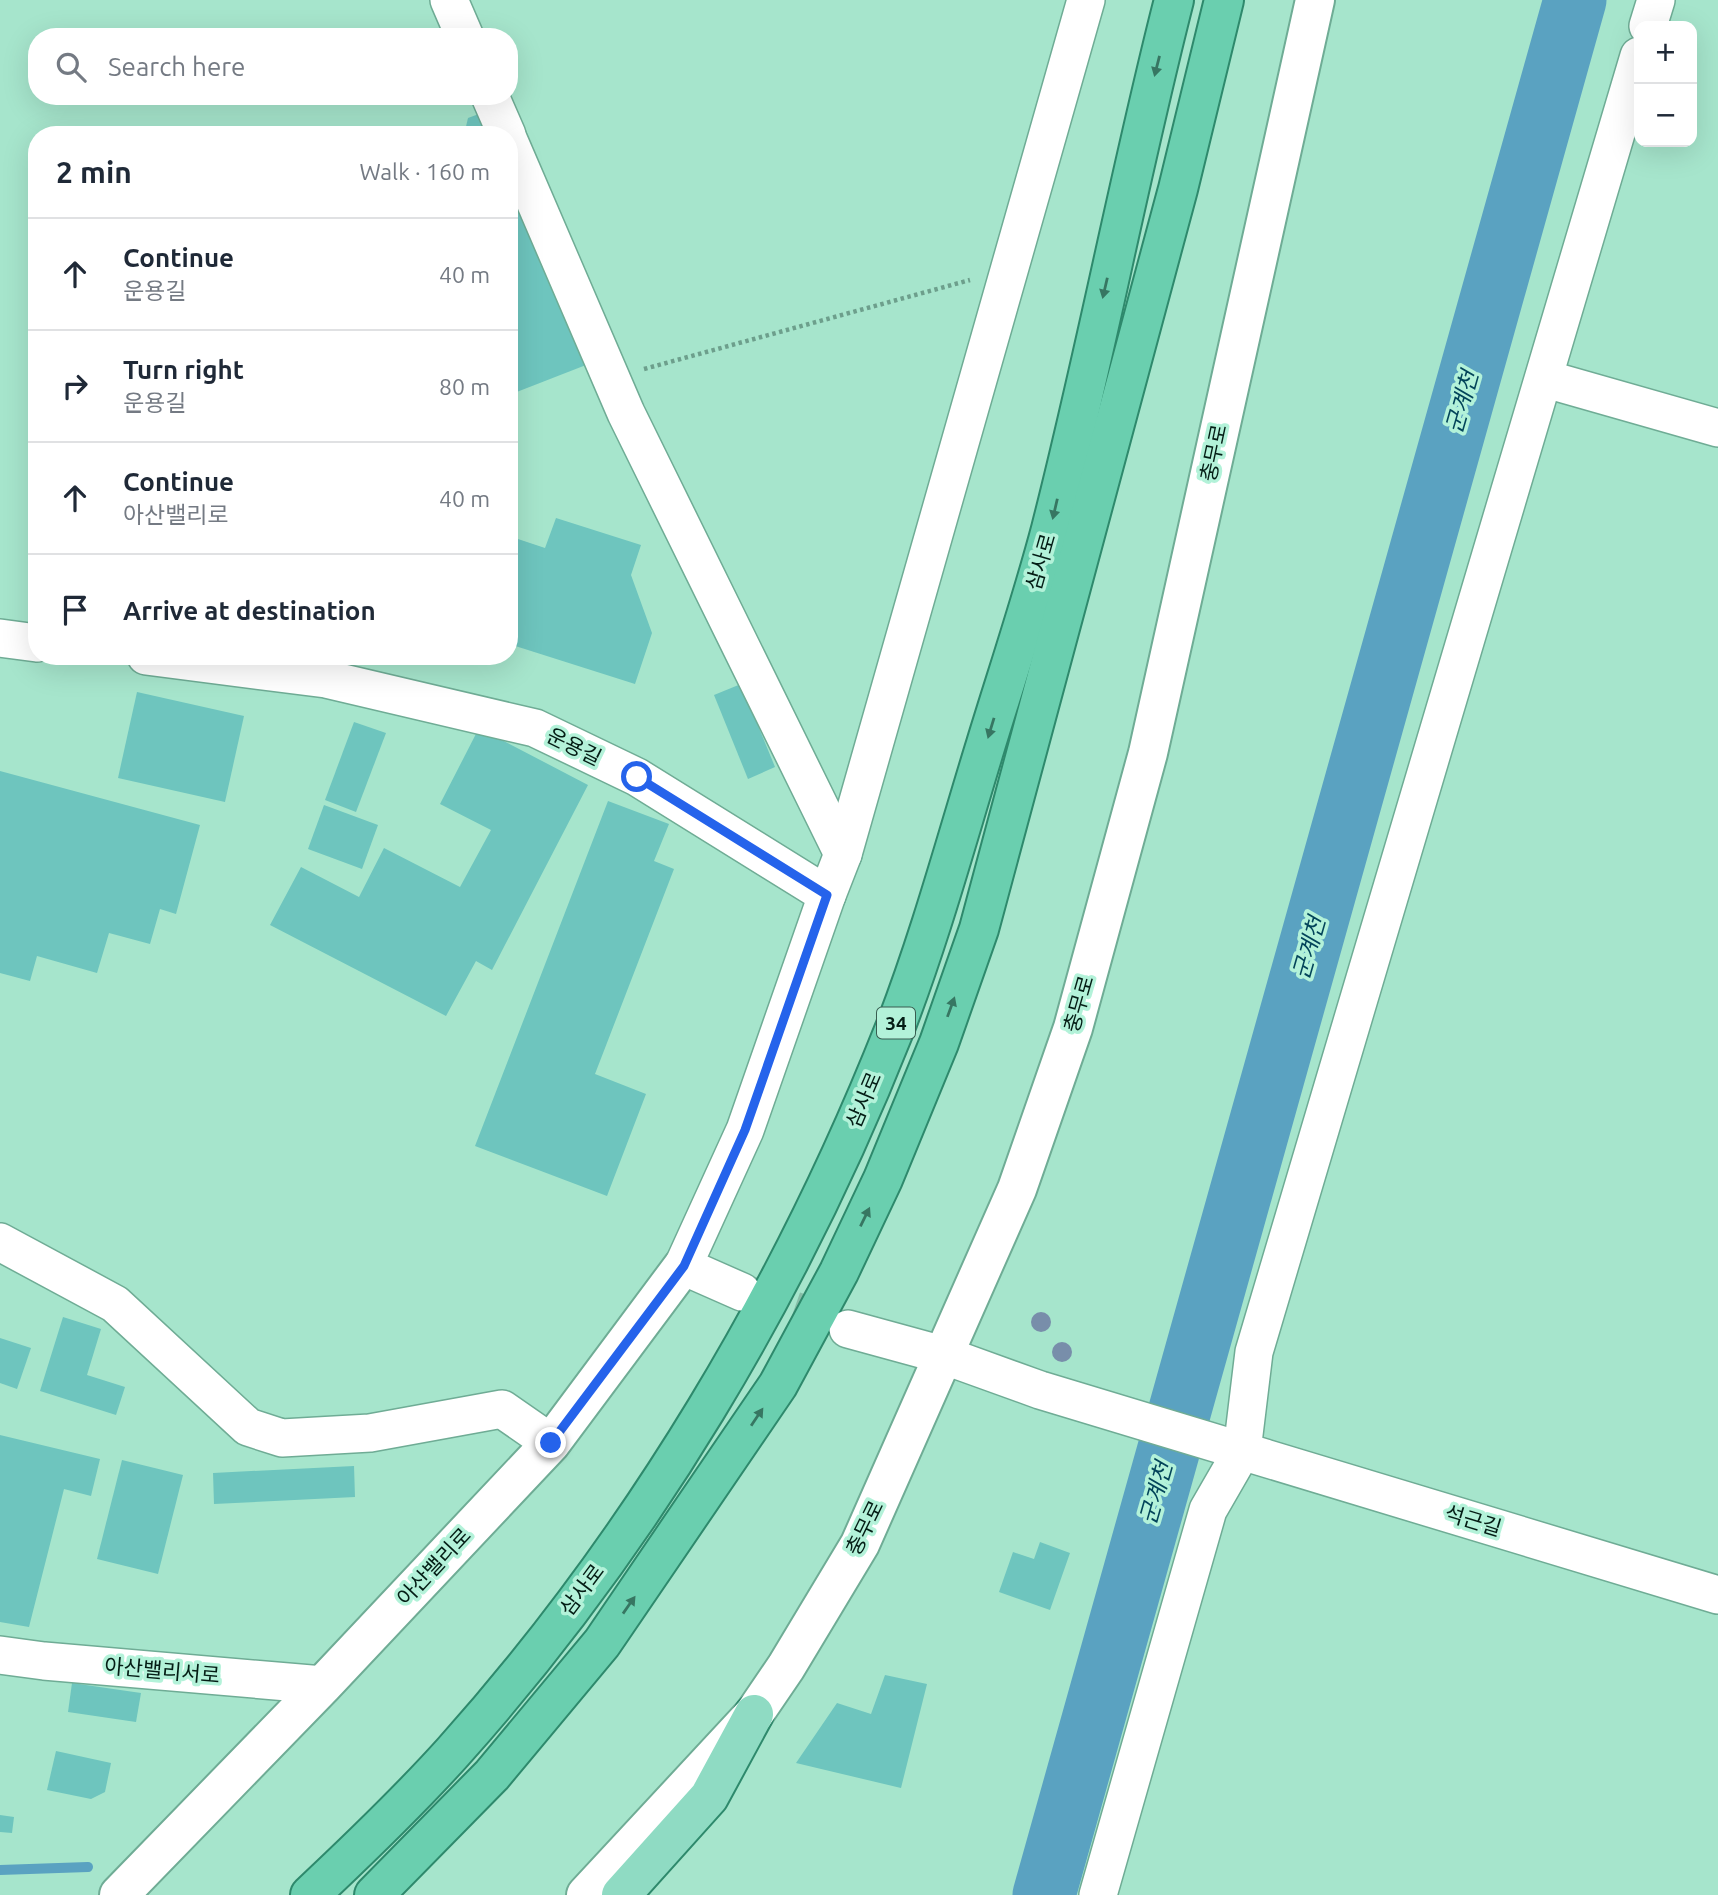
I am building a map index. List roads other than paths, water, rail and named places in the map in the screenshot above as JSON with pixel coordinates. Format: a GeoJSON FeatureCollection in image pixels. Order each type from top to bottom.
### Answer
{"type":"FeatureCollection","features":[{"type":"Feature","properties":{"kind":"highway","name":"삼사로"},"geometry":{"type":"LineString","coordinates":[[310,1895],[453,1751],[543,1642],[655,1492],[778,1282],[835,1169],[895,1026],[930,926],[1050,532],[1174,0]]}},
{"type":"Feature","properties":{"kind":"highway","name":"삼사로"},"geometry":{"type":"LineString","coordinates":[[374,1895],[492,1775],[602,1643],[778,1385],[839,1272],[883,1179],[939,1043],[979,929],[1174,202],[1224,0]]}},
{"type":"Feature","properties":{"kind":"highway"},"geometry":{"type":"LineString","coordinates":[[405,1895],[602,1643]]}},
{"type":"Feature","properties":{"kind":"main road"},"geometry":{"type":"LineString","coordinates":[[621,1895],[709,1797],[754,1714]]}},
{"type":"Feature","properties":{"kind":"street"},"geometry":{"type":"LineString","coordinates":[[449,0],[460,28]]}},
{"type":"Feature","properties":{"kind":"street"},"geometry":{"type":"LineString","coordinates":[[742,1292],[684,1266],[745,1130],[843,854],[1086,0]]}},
{"type":"Feature","properties":{"kind":"street","name":"충무로"},"geometry":{"type":"LineString","coordinates":[[586,1895],[754,1714],[860,1544],[1017,1189],[1073,1028],[1148,753],[1315,0]]}},
{"type":"Feature","properties":{"kind":"street"},"geometry":{"type":"LineString","coordinates":[[1650,21],[1656,0]]}},
{"type":"Feature","properties":{"kind":"street"},"geometry":{"type":"LineString","coordinates":[[1097,1895],[1208,1510],[1236,1449],[1254,1352],[1546,379],[1634,73]]}},
{"type":"Feature","properties":{"kind":"street"},"geometry":{"type":"LineString","coordinates":[[494,105],[503,126]]}},
{"type":"Feature","properties":{"kind":"street"},"geometry":{"type":"LineString","coordinates":[[518,162],[611,378],[843,854]]}},
{"type":"Feature","properties":{"kind":"street"},"geometry":{"type":"LineString","coordinates":[[1546,379],[1718,428]]}},
{"type":"Feature","properties":{"kind":"street"},"geometry":{"type":"LineString","coordinates":[[0,638],[28,642]]}},
{"type":"Feature","properties":{"kind":"street","name":"운용길"},"geometry":{"type":"LineString","coordinates":[[216,665],[326,679],[535,728],[637,777],[827,895]]}},
{"type":"Feature","properties":{"kind":"street"},"geometry":{"type":"LineString","coordinates":[[0,1242],[115,1304],[248,1427],[282,1438],[370,1433],[502,1409],[551,1443]]}},
{"type":"Feature","properties":{"kind":"street","name":"아산밸리로"},"geometry":{"type":"LineString","coordinates":[[119,1895],[323,1685],[551,1443],[684,1266]]}},
{"type":"Feature","properties":{"kind":"street"},"geometry":{"type":"LineString","coordinates":[[848,1329],[943,1355]]}},
{"type":"Feature","properties":{"kind":"street","name":"석근길"},"geometry":{"type":"LineString","coordinates":[[943,1355],[1040,1390],[1718,1595]]}},
{"type":"Feature","properties":{"kind":"street","name":"아산밸리서로"},"geometry":{"type":"LineString","coordinates":[[0,1655],[323,1685]]}},
{"type":"Feature","properties":{"kind":"street"},"geometry":{"type":"LineString","coordinates":[[103,1895],[148,1866]]}},
{"type":"Feature","properties":{"kind":"waterway","name":"군계천"},"geometry":{"type":"LineString","coordinates":[[1044,1895],[1575,0]]}},
{"type":"Feature","properties":{"kind":"waterway"},"geometry":{"type":"LineString","coordinates":[[0,1870],[88,1867]]}},
{"type":"Feature","properties":{"kind":"tunnel"},"geometry":{"type":"LineString","coordinates":[[742,1292],[843,1327]]}}]}
